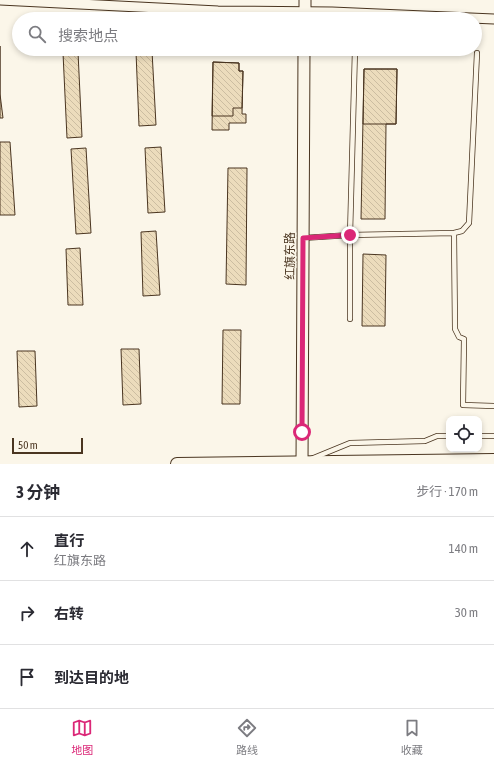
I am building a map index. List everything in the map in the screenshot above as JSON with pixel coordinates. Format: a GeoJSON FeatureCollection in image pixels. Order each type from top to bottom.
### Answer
{"type":"FeatureCollection","features":[{"type":"Feature","properties":{"kind":"main road"},"geometry":{"type":"LineString","coordinates":[[177,464],[494,460]]}},
{"type":"Feature","properties":{"kind":"street"},"geometry":{"type":"LineString","coordinates":[[0,0],[235,12]]}},
{"type":"Feature","properties":{"kind":"street"},"geometry":{"type":"LineString","coordinates":[[304,0],[305,12]]}},
{"type":"Feature","properties":{"kind":"street"},"geometry":{"type":"LineString","coordinates":[[482,19],[494,19]]}},
{"type":"Feature","properties":{"kind":"street","name":"红旗东路"},"geometry":{"type":"LineString","coordinates":[[302,463],[304,56]]}},
{"type":"Feature","properties":{"kind":"lane"},"geometry":{"type":"LineString","coordinates":[[350,319],[350,235],[355,56]]}},
{"type":"Feature","properties":{"kind":"lane"},"geometry":{"type":"LineString","coordinates":[[303,238],[350,235],[454,233],[462,231],[469,223],[477,56]]}},
{"type":"Feature","properties":{"kind":"lane"},"geometry":{"type":"LineString","coordinates":[[454,233],[455,328],[459,337],[464,339],[463,405],[494,406]]}},
{"type":"Feature","properties":{"kind":"lane"},"geometry":{"type":"LineString","coordinates":[[302,463],[350,443],[425,441],[437,436],[446,436]]}},
{"type":"Feature","properties":{"kind":"lane"},"geometry":{"type":"LineString","coordinates":[[482,436],[494,436]]}},
{"type":"Feature","properties":{"kind":"building"},"geometry":{"type":"Polygon","coordinates":[[[63,56],[78,56],[82,137],[67,138],[63,56]]]}},
{"type":"Feature","properties":{"kind":"building"},"geometry":{"type":"Polygon","coordinates":[[[136,56],[152,56],[156,125],[139,126],[136,56]]]}},
{"type":"Feature","properties":{"kind":"building"},"geometry":{"type":"Polygon","coordinates":[[[213,62],[239,63],[239,71],[243,71],[242,108],[233,108],[233,116],[212,116],[213,62]]]}},
{"type":"Feature","properties":{"kind":"building"},"geometry":{"type":"Polygon","coordinates":[[[213,62],[239,63],[239,71],[243,71],[242,114],[246,114],[246,123],[229,123],[229,130],[212,130],[213,62]]]}},
{"type":"Feature","properties":{"kind":"building"},"geometry":{"type":"Polygon","coordinates":[[[364,69],[397,69],[396,124],[386,124],[385,219],[361,219],[364,69]]]}},
{"type":"Feature","properties":{"kind":"building"},"geometry":{"type":"Polygon","coordinates":[[[364,69],[397,69],[396,124],[363,124],[364,69]]]}},
{"type":"Feature","properties":{"kind":"building"},"geometry":{"type":"Polygon","coordinates":[[[0,94],[3,118],[0,118],[0,94]]]}},
{"type":"Feature","properties":{"kind":"building"},"geometry":{"type":"Polygon","coordinates":[[[0,142],[10,142],[15,215],[0,215],[0,142]]]}},
{"type":"Feature","properties":{"kind":"building"},"geometry":{"type":"Polygon","coordinates":[[[161,147],[165,212],[148,213],[145,148],[161,147]]]}},
{"type":"Feature","properties":{"kind":"building"},"geometry":{"type":"Polygon","coordinates":[[[86,148],[91,233],[76,234],[71,149],[86,148]]]}},
{"type":"Feature","properties":{"kind":"building"},"geometry":{"type":"Polygon","coordinates":[[[228,168],[247,168],[246,285],[226,284],[228,168]]]}},
{"type":"Feature","properties":{"kind":"building"},"geometry":{"type":"Polygon","coordinates":[[[156,231],[160,295],[143,296],[141,232],[156,231]]]}},
{"type":"Feature","properties":{"kind":"building"},"geometry":{"type":"Polygon","coordinates":[[[80,248],[83,305],[68,305],[66,249],[80,248]]]}},
{"type":"Feature","properties":{"kind":"building"},"geometry":{"type":"Polygon","coordinates":[[[363,254],[386,255],[385,326],[362,326],[363,254]]]}},
{"type":"Feature","properties":{"kind":"building"},"geometry":{"type":"Polygon","coordinates":[[[223,330],[241,330],[240,404],[222,404],[223,330]]]}},
{"type":"Feature","properties":{"kind":"building"},"geometry":{"type":"Polygon","coordinates":[[[121,349],[139,349],[141,404],[123,405],[121,349]]]}},
{"type":"Feature","properties":{"kind":"building"},"geometry":{"type":"Polygon","coordinates":[[[17,351],[35,351],[37,406],[19,407],[17,351]]]}},
{"type":"Feature","properties":{"kind":"route"},"geometry":{"type":"LineString","coordinates":[[302,432],[303,238],[350,235]]}}]}
